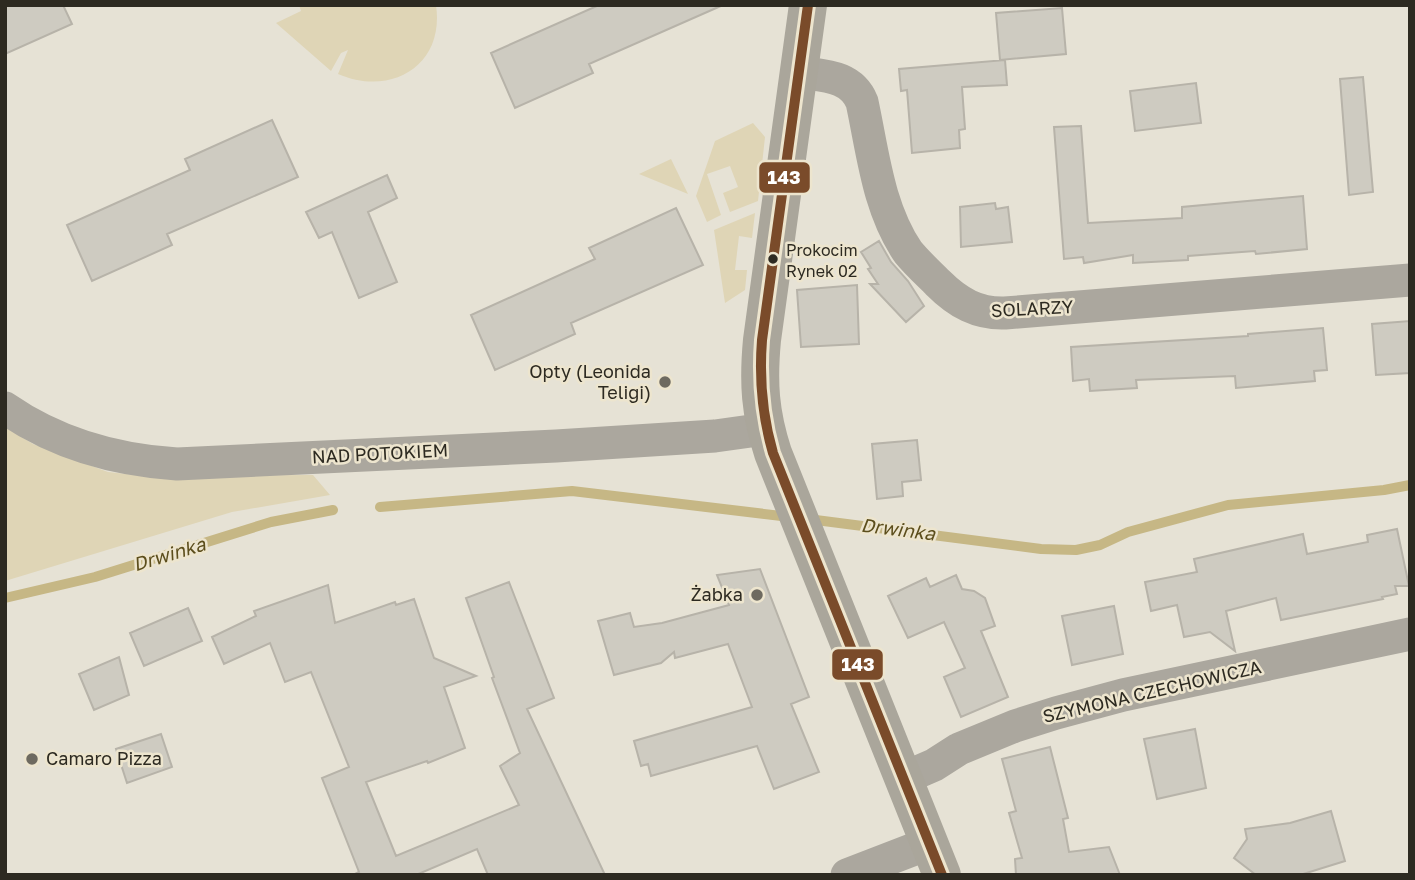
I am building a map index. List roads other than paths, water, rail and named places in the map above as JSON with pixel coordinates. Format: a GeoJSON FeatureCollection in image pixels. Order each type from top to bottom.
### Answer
{"type":"FeatureCollection","features":[{"type":"Feature","properties":{"kind":"street"},"geometry":{"type":"LineString","coordinates":[[808,5],[760,367],[760,400],[765,429],[936,859],[847,875]]}},
{"type":"Feature","properties":{"kind":"street","name":"SOLARZY"},"geometry":{"type":"LineString","coordinates":[[799,72],[839,79],[857,91],[862,102],[882,195],[895,229],[907,250],[926,271],[952,296],[975,310],[1005,313],[1410,281]]}},
{"type":"Feature","properties":{"kind":"street","name":"NAD POTOKIEM"},"geometry":{"type":"LineString","coordinates":[[5,408],[30,425],[69,443],[108,455],[145,462],[177,464],[556,446],[715,436],[765,429]]}},
{"type":"Feature","properties":{"kind":"street","name":"SZYMONA CZECHOWICZA"},"geometry":{"type":"LineString","coordinates":[[904,778],[934,765],[959,749],[1056,713],[1123,695],[1410,634]]}},
{"type":"Feature","properties":{"kind":"waterway","name":"Drwinka"},"geometry":{"type":"LineString","coordinates":[[808,519],[1041,549],[1076,550],[1100,545],[1128,532],[1228,505],[1384,490],[1410,485]]}},
{"type":"Feature","properties":{"kind":"waterway","name":"Drwinka"},"geometry":{"type":"LineString","coordinates":[[380,507],[572,491],[790,517]]}},
{"type":"Feature","properties":{"kind":"waterway","name":"Drwinka"},"geometry":{"type":"LineString","coordinates":[[5,598],[95,577],[271,522],[333,510]]}},
{"type":"Feature","properties":{"kind":"place","name":"Prokocim Rynek 02"},"geometry":{"type":"Point","coordinates":[773,259]}},
{"type":"Feature","properties":{"kind":"place","name":"Opty (Leonida Teligi)"},"geometry":{"type":"Point","coordinates":[665,382]}},
{"type":"Feature","properties":{"kind":"place","name":"Żabka"},"geometry":{"type":"Point","coordinates":[757,595]}},
{"type":"Feature","properties":{"kind":"place","name":"Camaro Pizza"},"geometry":{"type":"Point","coordinates":[32,759]}}]}
